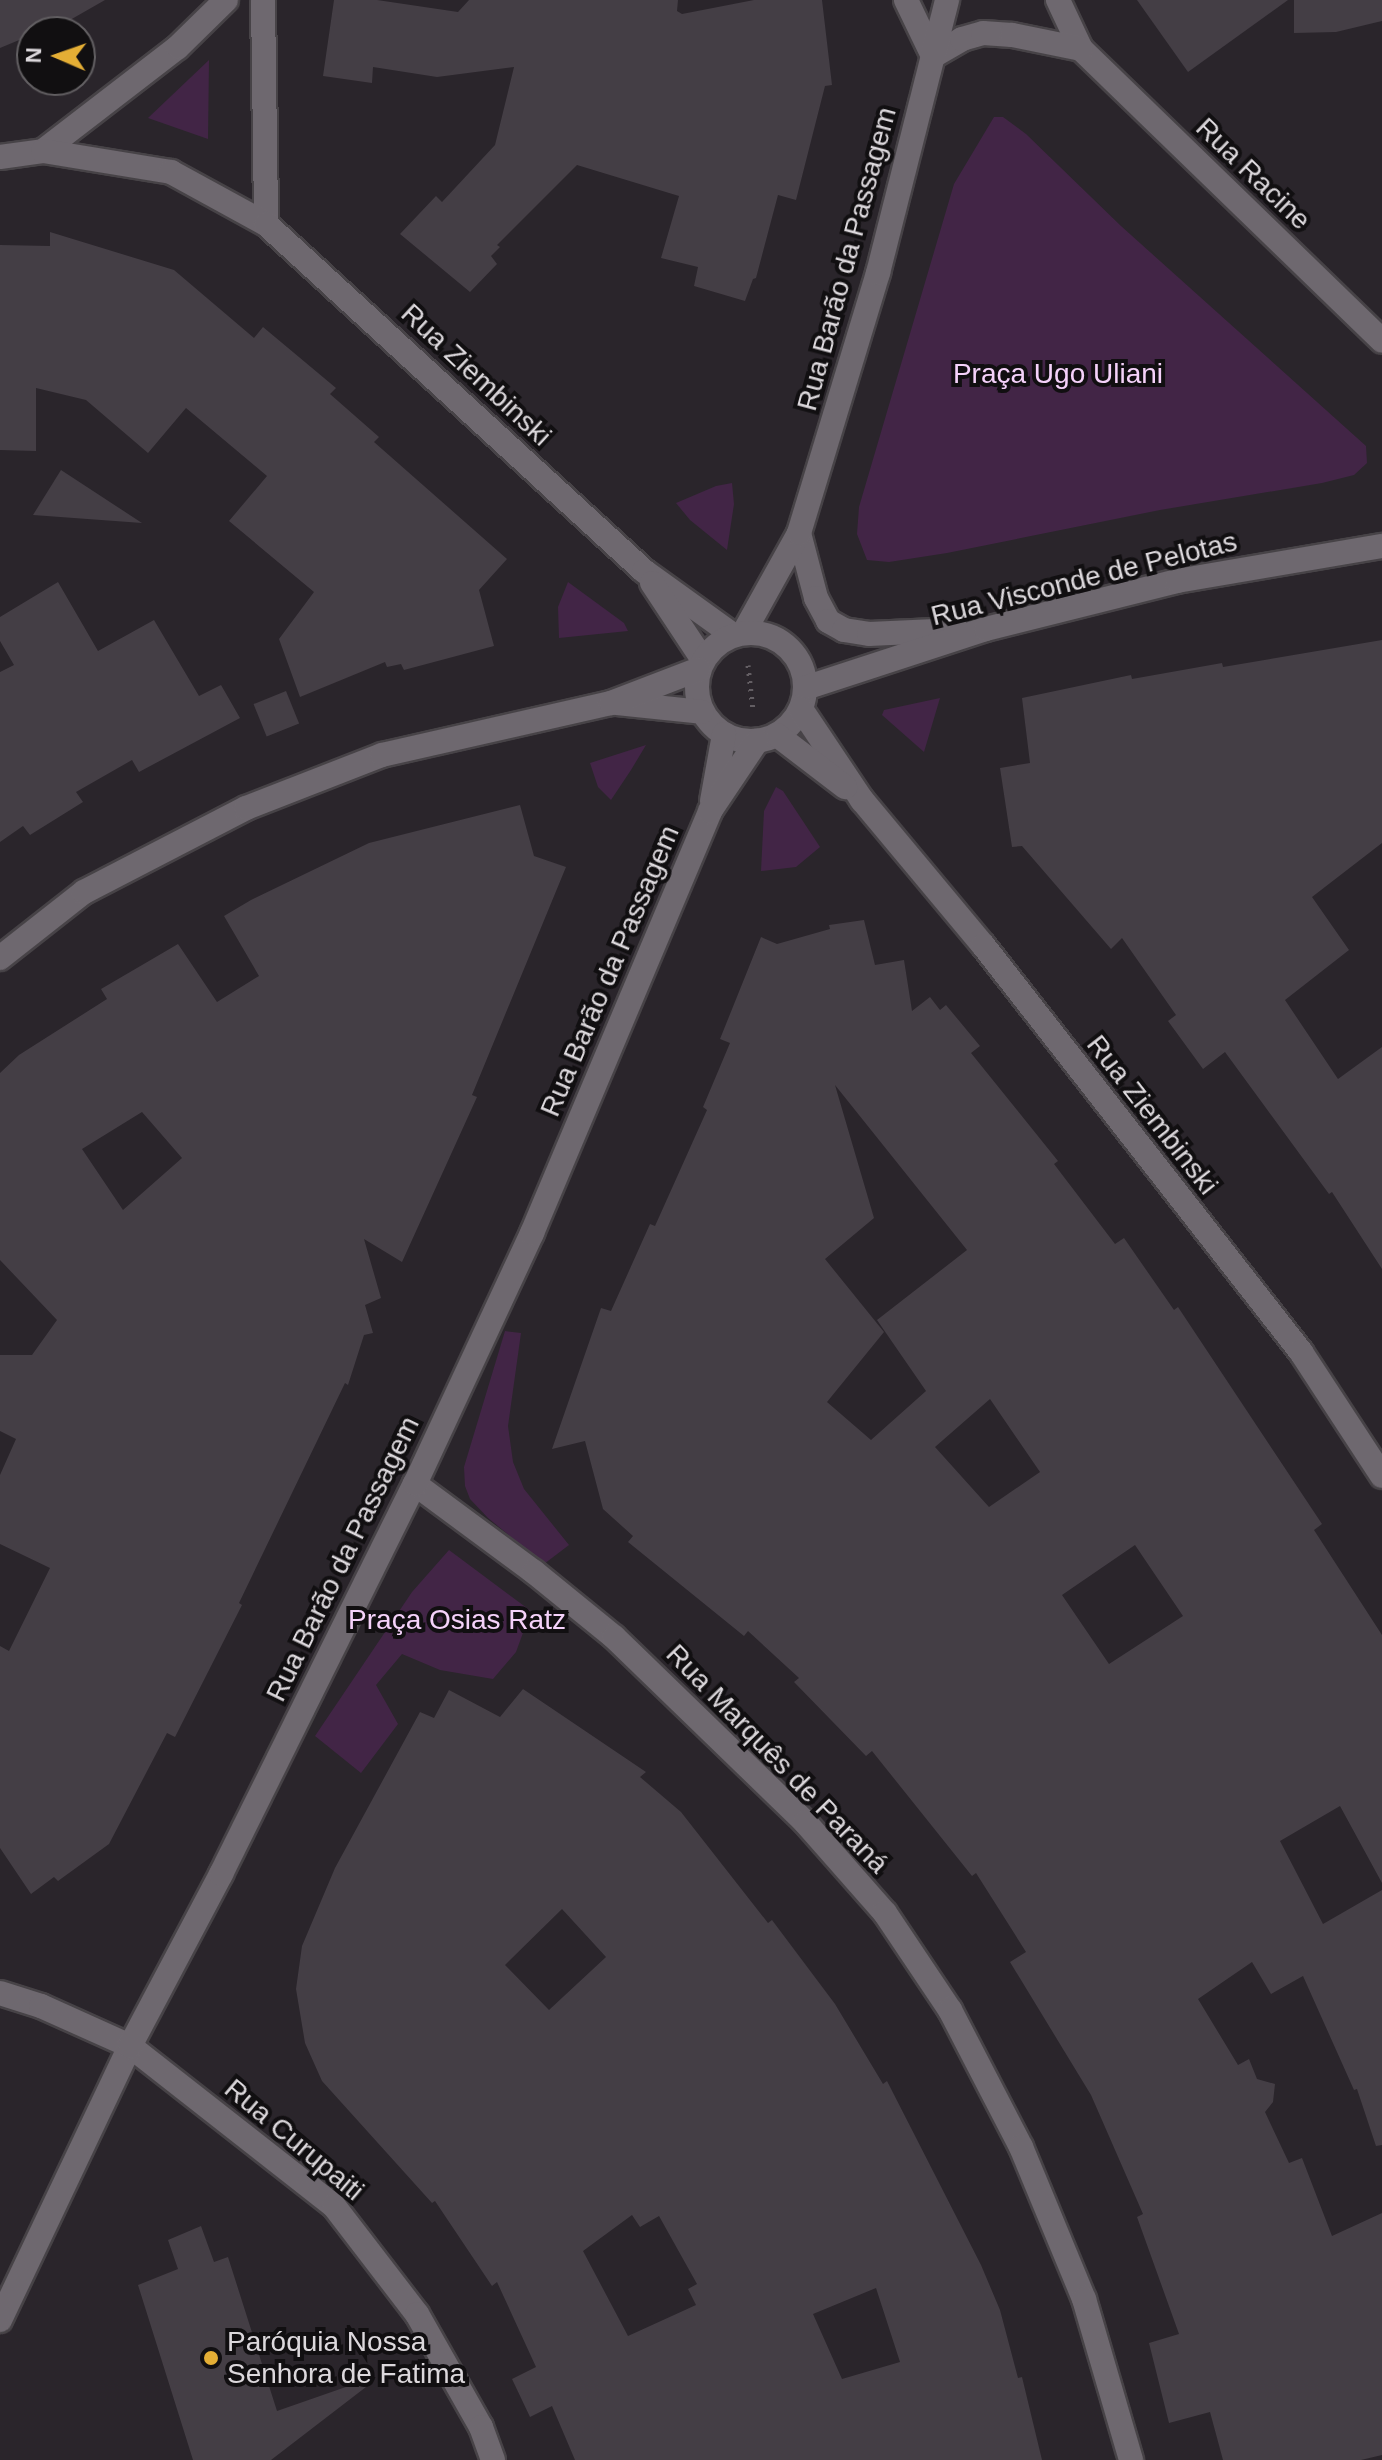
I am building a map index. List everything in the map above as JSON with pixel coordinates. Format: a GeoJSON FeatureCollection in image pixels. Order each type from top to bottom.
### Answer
{"type":"FeatureCollection","features":[{"type":"Feature","properties":{"kind":"street"},"geometry":{"type":"LineString","coordinates":[[0,157],[43,151],[178,47],[226,0]]}},
{"type":"Feature","properties":{"kind":"street"},"geometry":{"type":"LineString","coordinates":[[263,0],[266,224]]}},
{"type":"Feature","properties":{"kind":"street"},"geometry":{"type":"LineString","coordinates":[[906,0],[933,56],[962,39],[983,33],[1012,35],[1081,49]]}},
{"type":"Feature","properties":{"kind":"street","name":"Rua Barão da Passagem"},"geometry":{"type":"LineString","coordinates":[[738,633],[799,533],[878,273],[947,0]]}},
{"type":"Feature","properties":{"kind":"street","name":"Rua Racine"},"geometry":{"type":"LineString","coordinates":[[1058,0],[1081,49],[1382,341]]}},
{"type":"Feature","properties":{"kind":"street","name":"Rua Ziembinski"},"geometry":{"type":"LineString","coordinates":[[43,151],[171,172],[266,224],[644,571],[738,633],[762,633],[778,640],[794,653],[803,669],[803,698],[862,800],[983,945],[1301,1352],[1382,1476]]}},
{"type":"Feature","properties":{"kind":"street"},"geometry":{"type":"LineString","coordinates":[[799,533],[816,598],[828,621],[844,630],[869,634],[986,629]]}},
{"type":"Feature","properties":{"kind":"street","name":"Rua Visconde de Pelotas"},"geometry":{"type":"LineString","coordinates":[[803,698],[986,629],[1177,581],[1382,546]]}},
{"type":"Feature","properties":{"kind":"street","name":"Rua Ziembinski"},"geometry":{"type":"LineString","coordinates":[[644,571],[701,664]]}},
{"type":"Feature","properties":{"kind":"street"},"geometry":{"type":"LineString","coordinates":[[738,633],[716,644],[701,664],[696,691],[702,712],[724,734],[733,739],[767,738]]}},
{"type":"Feature","properties":{"kind":"street"},"geometry":{"type":"LineString","coordinates":[[0,958],[84,892],[246,808],[382,755],[611,703],[701,664]]}},
{"type":"Feature","properties":{"kind":"street","name":"Rua Barão da Passagem"},"geometry":{"type":"LineString","coordinates":[[710,811],[803,698]]}},
{"type":"Feature","properties":{"kind":"street"},"geometry":{"type":"LineString","coordinates":[[611,703],[702,712]]}},
{"type":"Feature","properties":{"kind":"street","name":"Rua Barão da Passagem"},"geometry":{"type":"LineString","coordinates":[[0,2320],[130,2046],[221,1874],[415,1484],[532,1233],[710,811],[724,734]]}},
{"type":"Feature","properties":{"kind":"street","name":"Rua Ziembinski"},"geometry":{"type":"LineString","coordinates":[[767,738],[862,800]]}},
{"type":"Feature","properties":{"kind":"street","name":"Rua Marquês de Paraná"},"geometry":{"type":"LineString","coordinates":[[415,1484],[534,1572],[614,1637],[805,1822],[885,1913],[950,2010],[1021,2147],[1084,2299],[1131,2460]]}},
{"type":"Feature","properties":{"kind":"street","name":"Rua Curupaiti"},"geometry":{"type":"LineString","coordinates":[[0,1993],[41,2006],[130,2046],[334,2206],[417,2314],[481,2427],[493,2460]]}},
{"type":"Feature","properties":{"kind":"path"},"geometry":{"type":"LineString","coordinates":[[738,633],[767,738]]}},
{"type":"Feature","properties":{"kind":"green space"},"geometry":{"type":"Polygon","coordinates":[[[209,60],[208,139],[148,118],[209,60]]]}},
{"type":"Feature","properties":{"kind":"green space","name":"Praça Ugo Uliani"},"geometry":{"type":"Polygon","coordinates":[[[994,117],[1003,117],[1026,134],[1121,226],[1366,446],[1367,463],[1354,475],[1322,483],[1160,510],[947,553],[889,562],[867,560],[857,534],[859,507],[954,184],[994,117]]]}},
{"type":"Feature","properties":{"kind":"green space"},"geometry":{"type":"Polygon","coordinates":[[[732,483],[734,504],[727,550],[690,520],[676,503],[716,486],[732,483]]]}},
{"type":"Feature","properties":{"kind":"green space"},"geometry":{"type":"Polygon","coordinates":[[[568,582],[624,623],[628,631],[559,638],[558,607],[568,582]]]}},
{"type":"Feature","properties":{"kind":"green space"},"geometry":{"type":"Polygon","coordinates":[[[940,698],[924,752],[882,715],[884,710],[940,698]]]}},
{"type":"Feature","properties":{"kind":"green space"},"geometry":{"type":"Polygon","coordinates":[[[646,745],[611,800],[598,787],[590,763],[646,745]]]}},
{"type":"Feature","properties":{"kind":"green space"},"geometry":{"type":"Polygon","coordinates":[[[776,787],[783,791],[820,847],[796,867],[761,871],[764,811],[776,787]]]}},
{"type":"Feature","properties":{"kind":"green space"},"geometry":{"type":"Polygon","coordinates":[[[505,1331],[521,1333],[508,1426],[513,1462],[524,1489],[569,1545],[544,1564],[488,1518],[470,1499],[465,1486],[464,1467],[505,1331]]]}},
{"type":"Feature","properties":{"kind":"green space","name":"Praça Osias Ratz"},"geometry":{"type":"Polygon","coordinates":[[[449,1550],[531,1611],[516,1652],[493,1679],[440,1670],[402,1654],[376,1685],[398,1724],[361,1773],[315,1736],[412,1592],[449,1550]]]}},
{"type":"Feature","properties":{"kind":"building"},"geometry":{"type":"Polygon","coordinates":[[[0,0],[105,0],[77,16],[16,16],[16,41],[0,48],[0,0]]]}},
{"type":"Feature","properties":{"kind":"building"},"geometry":{"type":"Polygon","coordinates":[[[334,0],[377,0],[458,12],[469,0],[678,0],[677,11],[682,14],[754,0],[822,0],[832,85],[825,86],[796,200],[778,195],[756,278],[745,301],[694,286],[698,267],[661,258],[679,196],[577,165],[497,245],[500,247],[491,256],[497,264],[470,292],[400,234],[436,196],[442,202],[495,145],[514,67],[437,77],[373,67],[372,83],[323,76],[334,0]]]}},
{"type":"Feature","properties":{"kind":"building"},"geometry":{"type":"Polygon","coordinates":[[[1137,0],[1288,0],[1188,72],[1137,0]]]}},
{"type":"Feature","properties":{"kind":"building"},"geometry":{"type":"Polygon","coordinates":[[[1294,0],[1382,0],[1382,21],[1336,32],[1294,33],[1294,0]]]}},
{"type":"Feature","properties":{"kind":"building"},"geometry":{"type":"Polygon","coordinates":[[[50,232],[174,270],[254,338],[263,327],[336,388],[330,394],[379,437],[374,442],[507,559],[479,590],[494,646],[404,670],[401,664],[387,667],[385,662],[300,697],[279,639],[314,592],[229,521],[267,476],[186,408],[148,453],[86,400],[36,388],[36,451],[0,450],[0,245],[50,246],[50,232]]]}},
{"type":"Feature","properties":{"kind":"building"},"geometry":{"type":"Polygon","coordinates":[[[61,470],[142,523],[33,515],[61,470]]]}},
{"type":"Feature","properties":{"kind":"building"},"geometry":{"type":"Polygon","coordinates":[[[58,582],[98,651],[154,620],[199,696],[221,685],[240,718],[139,772],[132,760],[76,792],[83,802],[30,835],[23,826],[0,842],[0,672],[14,665],[0,641],[0,617],[58,582]]]}},
{"type":"Feature","properties":{"kind":"building"},"geometry":{"type":"Polygon","coordinates":[[[1382,640],[1382,843],[1312,897],[1349,950],[1285,1000],[1338,1079],[1382,1047],[1382,1269],[1332,1192],[1329,1194],[1225,1052],[1203,1069],[1168,1021],[1176,1015],[1122,938],[1111,949],[1022,846],[1012,847],[1000,768],[1030,763],[1022,698],[1131,675],[1132,679],[1222,663],[1223,667],[1382,640]]]}},
{"type":"Feature","properties":{"kind":"building"},"geometry":{"type":"Polygon","coordinates":[[[286,691],[299,723],[267,737],[254,704],[286,691]]]}},
{"type":"Feature","properties":{"kind":"building"},"geometry":{"type":"Polygon","coordinates":[[[520,805],[534,856],[566,867],[472,1095],[477,1097],[402,1262],[364,1239],[381,1298],[365,1305],[373,1333],[364,1335],[348,1385],[345,1383],[239,1603],[242,1605],[175,1737],[167,1733],[109,1844],[58,1881],[54,1877],[31,1894],[0,1848],[0,1646],[9,1651],[50,1568],[0,1544],[0,1475],[16,1439],[0,1431],[0,1355],[32,1355],[57,1320],[0,1260],[0,1073],[19,1055],[107,999],[101,989],[178,944],[217,1002],[259,976],[224,916],[369,843],[520,805]],[[142,1112],[82,1149],[123,1210],[182,1158],[142,1112]]]}},
{"type":"Feature","properties":{"kind":"building"},"geometry":{"type":"Polygon","coordinates":[[[864,920],[875,965],[904,960],[912,1011],[930,997],[940,1010],[946,1005],[980,1046],[971,1053],[1058,1161],[1054,1164],[1115,1244],[1124,1238],[1174,1310],[1178,1307],[1322,1524],[1314,1530],[1382,1635],[1382,1883],[1340,1806],[1280,1841],[1323,1924],[1382,1890],[1382,2145],[1376,2146],[1357,2089],[1354,2090],[1303,1976],[1271,1994],[1252,1962],[1198,1999],[1238,2065],[1249,2059],[1257,2079],[1275,2084],[1273,2102],[1265,2112],[1289,2163],[1302,2158],[1332,2236],[1382,2213],[1382,2455],[1361,2460],[1223,2460],[1210,2412],[1169,2423],[1149,2343],[1179,2334],[1137,2217],[1143,2214],[1091,2095],[1010,1962],[1026,1952],[976,1873],[972,1876],[872,1751],[866,1756],[794,1682],[799,1678],[748,1631],[744,1636],[628,1542],[633,1536],[603,1509],[585,1441],[552,1449],[601,1308],[611,1311],[650,1224],[655,1226],[707,1110],[703,1107],[730,1043],[720,1039],[761,937],[777,944],[830,929],[829,925],[864,920]],[[835,1085],[874,1218],[825,1259],[884,1332],[827,1402],[871,1440],[926,1391],[877,1320],[967,1250],[835,1085]],[[990,1399],[935,1447],[989,1507],[1040,1472],[990,1399]],[[1135,1545],[1062,1595],[1109,1664],[1183,1616],[1135,1545]]]}},
{"type":"Feature","properties":{"kind":"building"},"geometry":{"type":"Polygon","coordinates":[[[523,1689],[646,1772],[640,1777],[681,1812],[768,1923],[772,1920],[835,2004],[883,2084],[887,2081],[981,2265],[1000,2310],[1018,2378],[1022,2377],[1042,2460],[575,2460],[552,2406],[530,2417],[512,2379],[536,2367],[497,2282],[492,2286],[435,2201],[432,2203],[322,2081],[305,2043],[296,1989],[302,1946],[335,1868],[420,1712],[434,1718],[449,1690],[500,1717],[523,1689]],[[562,1909],[505,1965],[549,2010],[606,1957],[562,1909]],[[632,2215],[583,2251],[628,2336],[696,2305],[688,2289],[697,2284],[659,2216],[640,2227],[632,2215]],[[876,2288],[813,2314],[842,2379],[900,2362],[876,2288]]]}},
{"type":"Feature","properties":{"kind":"building","name":"Paróquia Nossa Senhora de Fatima"},"geometry":{"type":"Polygon","coordinates":[[[201,2226],[214,2262],[228,2257],[277,2411],[363,2381],[366,2387],[271,2460],[193,2460],[138,2285],[178,2269],[168,2240],[201,2226]]]}},
{"type":"Feature","properties":{"kind":"place","name":"Paróquia Nossa Senhora de Fatima"},"geometry":{"type":"Point","coordinates":[211,2358]}}]}
